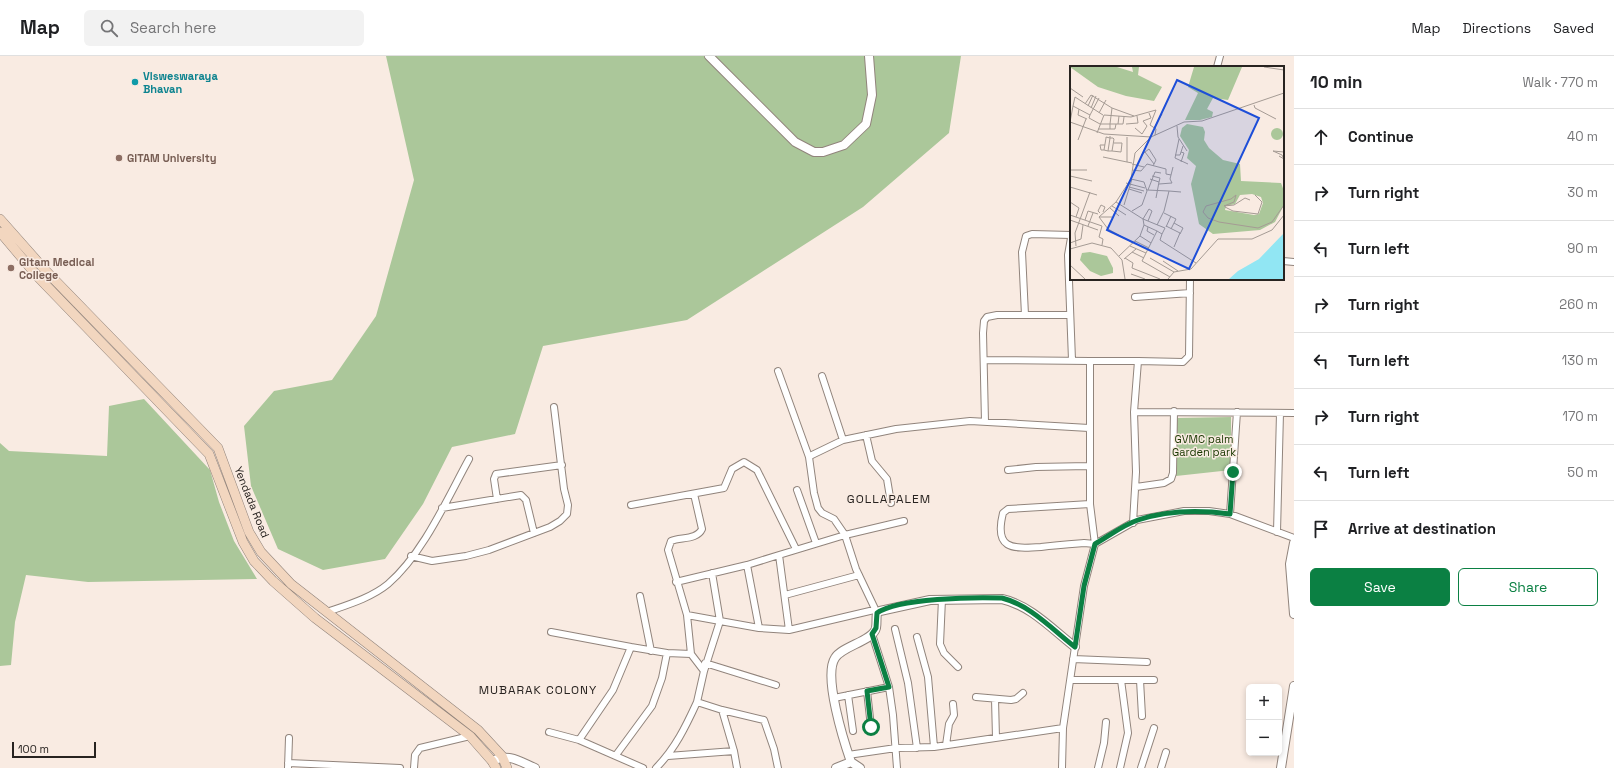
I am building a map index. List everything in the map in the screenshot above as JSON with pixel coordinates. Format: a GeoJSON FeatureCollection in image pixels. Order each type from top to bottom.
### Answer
{"type":"FeatureCollection","features":[{"type":"Feature","properties":{"kind":"main road","name":"Yendada Road"},"geometry":{"type":"LineString","coordinates":[[0,219],[46,271],[218,448],[249,532],[261,552],[291,584],[478,730],[502,756],[507,768]]}},
{"type":"Feature","properties":{"kind":"main road","name":"Yendada Road"},"geometry":{"type":"LineString","coordinates":[[0,232],[38,277],[209,454],[243,542],[254,561],[273,582],[315,618],[470,736],[494,764]]}},
{"type":"Feature","properties":{"kind":"street"},"geometry":{"type":"LineString","coordinates":[[709,56],[795,142],[814,152],[823,152],[844,145],[866,124],[872,95],[870,56]]}},
{"type":"Feature","properties":{"kind":"street"},"geometry":{"type":"LineString","coordinates":[[1217,66],[1220,56]]}},
{"type":"Feature","properties":{"kind":"street"},"geometry":{"type":"LineString","coordinates":[[1025,315],[1022,252],[1026,236],[1032,234],[1070,234]]}},
{"type":"Feature","properties":{"kind":"street"},"geometry":{"type":"LineString","coordinates":[[1070,241],[1070,315],[1072,360]]}},
{"type":"Feature","properties":{"kind":"street"},"geometry":{"type":"LineString","coordinates":[[1284,261],[1294,262]]}},
{"type":"Feature","properties":{"kind":"street"},"geometry":{"type":"LineString","coordinates":[[985,360],[1183,362],[1187,360],[1189,356],[1190,280]]}},
{"type":"Feature","properties":{"kind":"street"},"geometry":{"type":"LineString","coordinates":[[1135,297],[1190,293]]}},
{"type":"Feature","properties":{"kind":"street"},"geometry":{"type":"LineString","coordinates":[[985,422],[985,360],[983,326],[987,317],[1070,315]]}},
{"type":"Feature","properties":{"kind":"street"},"geometry":{"type":"LineString","coordinates":[[1062,768],[1063,728],[1073,659],[1084,586],[1095,544],[1090,504],[1090,361]]}},
{"type":"Feature","properties":{"kind":"street"},"geometry":{"type":"LineString","coordinates":[[1133,523],[1136,487],[1134,412],[1138,361]]}},
{"type":"Feature","properties":{"kind":"street"},"geometry":{"type":"LineString","coordinates":[[778,371],[809,457],[814,493],[818,508],[822,513],[834,519],[845,535],[859,575],[876,612],[876,628],[872,634],[838,654],[834,658],[832,671],[834,698],[838,719],[850,759],[860,768]]}},
{"type":"Feature","properties":{"kind":"street"},"geometry":{"type":"LineString","coordinates":[[822,376],[843,440]]}},
{"type":"Feature","properties":{"kind":"street"},"geometry":{"type":"LineString","coordinates":[[411,556],[432,561],[466,556],[489,550],[534,533],[560,521],[567,514],[568,505],[564,489],[554,408]]}},
{"type":"Feature","properties":{"kind":"street"},"geometry":{"type":"LineString","coordinates":[[1134,412],[1174,411],[1294,413]]}},
{"type":"Feature","properties":{"kind":"street"},"geometry":{"type":"LineString","coordinates":[[1136,487],[1164,483],[1171,479],[1173,473],[1174,411]]}},
{"type":"Feature","properties":{"kind":"street"},"geometry":{"type":"LineString","coordinates":[[1230,514],[1237,412]]}},
{"type":"Feature","properties":{"kind":"street"},"geometry":{"type":"LineString","coordinates":[[1277,532],[1280,413]]}},
{"type":"Feature","properties":{"kind":"street"},"geometry":{"type":"LineString","coordinates":[[809,457],[843,440],[896,429],[970,421],[1089,428]]}},
{"type":"Feature","properties":{"kind":"street"},"geometry":{"type":"LineString","coordinates":[[866,435],[872,461],[887,479],[891,503]]}},
{"type":"Feature","properties":{"kind":"street"},"geometry":{"type":"LineString","coordinates":[[327,612],[354,603],[387,584],[411,556],[430,530],[468,459]]}},
{"type":"Feature","properties":{"kind":"street"},"geometry":{"type":"LineString","coordinates":[[631,505],[724,488],[732,469],[744,462],[757,470],[796,549]]}},
{"type":"Feature","properties":{"kind":"street"},"geometry":{"type":"LineString","coordinates":[[496,499],[494,479],[496,474],[562,465]]}},
{"type":"Feature","properties":{"kind":"street"},"geometry":{"type":"LineString","coordinates":[[1008,470],[1036,467],[1089,466]]}},
{"type":"Feature","properties":{"kind":"street"},"geometry":{"type":"LineString","coordinates":[[797,490],[816,543]]}},
{"type":"Feature","properties":{"kind":"street"},"geometry":{"type":"LineString","coordinates":[[694,494],[702,529],[700,533],[695,536],[676,539],[669,545],[668,550],[676,582],[687,615],[691,654],[704,671]]}},
{"type":"Feature","properties":{"kind":"street"},"geometry":{"type":"LineString","coordinates":[[442,508],[521,496],[526,500],[534,533]]}},
{"type":"Feature","properties":{"kind":"street"},"geometry":{"type":"LineString","coordinates":[[1090,504],[1008,510],[1003,513],[1000,529],[1002,539],[1007,544],[1019,549],[1084,543],[1095,544],[1133,523],[1162,514],[1184,511],[1209,511],[1230,514],[1294,538]]}},
{"type":"Feature","properties":{"kind":"street"},"geometry":{"type":"LineString","coordinates":[[676,582],[747,565],[816,543],[904,521]]}},
{"type":"Feature","properties":{"kind":"street"},"geometry":{"type":"LineString","coordinates":[[1294,543],[1290,564],[1294,614]]}},
{"type":"Feature","properties":{"kind":"street"},"geometry":{"type":"LineString","coordinates":[[779,555],[788,630]]}},
{"type":"Feature","properties":{"kind":"street"},"geometry":{"type":"LineString","coordinates":[[747,565],[759,628]]}},
{"type":"Feature","properties":{"kind":"street"},"geometry":{"type":"LineString","coordinates":[[656,768],[668,756],[681,736],[697,702],[705,663],[720,621],[712,573]]}},
{"type":"Feature","properties":{"kind":"street"},"geometry":{"type":"LineString","coordinates":[[785,595],[859,575]]}},
{"type":"Feature","properties":{"kind":"street"},"geometry":{"type":"LineString","coordinates":[[640,596],[651,650]]}},
{"type":"Feature","properties":{"kind":"street"},"geometry":{"type":"LineString","coordinates":[[687,615],[759,628],[788,630],[910,604],[942,599],[995,598],[1008,600],[1040,618],[1075,647]]}},
{"type":"Feature","properties":{"kind":"street"},"geometry":{"type":"LineString","coordinates":[[942,599],[940,644],[944,653],[958,667]]}},
{"type":"Feature","properties":{"kind":"street"},"geometry":{"type":"LineString","coordinates":[[894,629],[908,683],[917,748]]}},
{"type":"Feature","properties":{"kind":"street"},"geometry":{"type":"LineString","coordinates":[[551,632],[667,653],[691,654]]}},
{"type":"Feature","properties":{"kind":"street"},"geometry":{"type":"LineString","coordinates":[[872,634],[889,687],[897,768]]}},
{"type":"Feature","properties":{"kind":"street"},"geometry":{"type":"LineString","coordinates":[[917,637],[929,682],[934,747]]}},
{"type":"Feature","properties":{"kind":"street"},"geometry":{"type":"LineString","coordinates":[[579,740],[613,690],[631,647]]}},
{"type":"Feature","properties":{"kind":"street"},"geometry":{"type":"LineString","coordinates":[[616,755],[652,706],[662,678],[667,653]]}},
{"type":"Feature","properties":{"kind":"street"},"geometry":{"type":"LineString","coordinates":[[1073,659],[1147,662]]}},
{"type":"Feature","properties":{"kind":"street"},"geometry":{"type":"LineString","coordinates":[[705,663],[776,685]]}},
{"type":"Feature","properties":{"kind":"street"},"geometry":{"type":"LineString","coordinates":[[1071,680],[1154,680]]}},
{"type":"Feature","properties":{"kind":"street"},"geometry":{"type":"LineString","coordinates":[[1120,768],[1128,733],[1121,680]]}},
{"type":"Feature","properties":{"kind":"street"},"geometry":{"type":"LineString","coordinates":[[1140,680],[1142,716]]}},
{"type":"Feature","properties":{"kind":"street"},"geometry":{"type":"LineString","coordinates":[[1281,768],[1294,686]]}},
{"type":"Feature","properties":{"kind":"street"},"geometry":{"type":"LineString","coordinates":[[834,698],[889,687]]}},
{"type":"Feature","properties":{"kind":"street"},"geometry":{"type":"LineString","coordinates":[[867,691],[871,727]]}},
{"type":"Feature","properties":{"kind":"street"},"geometry":{"type":"LineString","coordinates":[[976,697],[1011,700],[1016,699],[1023,692]]}},
{"type":"Feature","properties":{"kind":"street"},"geometry":{"type":"LineString","coordinates":[[848,695],[852,731]]}},
{"type":"Feature","properties":{"kind":"street"},"geometry":{"type":"LineString","coordinates":[[995,699],[996,738]]}},
{"type":"Feature","properties":{"kind":"street"},"geometry":{"type":"LineString","coordinates":[[697,702],[722,710],[764,720],[774,749],[778,768]]}},
{"type":"Feature","properties":{"kind":"street"},"geometry":{"type":"LineString","coordinates":[[946,745],[949,724],[954,715],[953,704]]}},
{"type":"Feature","properties":{"kind":"street"},"geometry":{"type":"LineString","coordinates":[[722,710],[734,751],[737,768]]}},
{"type":"Feature","properties":{"kind":"street"},"geometry":{"type":"LineString","coordinates":[[1098,768],[1104,743],[1106,722]]}},
{"type":"Feature","properties":{"kind":"street"},"geometry":{"type":"LineString","coordinates":[[836,768],[850,759],[896,748],[934,747],[1063,728]]}},
{"type":"Feature","properties":{"kind":"street"},"geometry":{"type":"LineString","coordinates":[[1141,768],[1154,728]]}},
{"type":"Feature","properties":{"kind":"street"},"geometry":{"type":"LineString","coordinates":[[549,732],[579,740],[643,768]]}},
{"type":"Feature","properties":{"kind":"street"},"geometry":{"type":"LineString","coordinates":[[414,768],[414,755],[420,748],[470,736]]}},
{"type":"Feature","properties":{"kind":"street"},"geometry":{"type":"LineString","coordinates":[[289,738],[288,766],[400,768]]}},
{"type":"Feature","properties":{"kind":"street"},"geometry":{"type":"LineString","coordinates":[[668,756],[734,751]]}},
{"type":"Feature","properties":{"kind":"street"},"geometry":{"type":"LineString","coordinates":[[1161,768],[1166,752]]}},
{"type":"Feature","properties":{"kind":"street"},"geometry":{"type":"LineString","coordinates":[[494,764],[502,756],[516,759],[535,768]]}},
{"type":"Feature","properties":{"kind":"green space"},"geometry":{"type":"Polygon","coordinates":[[[386,56],[961,56],[949,133],[863,207],[687,320],[543,346],[515,434],[452,447],[423,504],[385,559],[323,570],[278,549],[251,486],[244,426],[274,391],[332,380],[376,316],[414,180],[386,56]]]}},
{"type":"Feature","properties":{"kind":"green space"},"geometry":{"type":"Polygon","coordinates":[[[144,399],[210,470],[219,502],[234,541],[257,579],[88,582],[26,575],[15,622],[11,665],[0,666],[0,443],[9,451],[107,456],[109,406],[144,399]]]}},
{"type":"Feature","properties":{"kind":"green space","name":"GVMC palm Garden park"},"geometry":{"type":"Polygon","coordinates":[[[1231,417],[1231,470],[1176,476],[1177,418],[1231,417]]]}},
{"type":"Feature","properties":{"kind":"place","name":"Visweswaraya Bhavan"},"geometry":{"type":"Point","coordinates":[135,82]}},
{"type":"Feature","properties":{"kind":"place","name":"GITAM University"},"geometry":{"type":"Point","coordinates":[119,158]}},
{"type":"Feature","properties":{"kind":"place","name":"Gitam Medical College"},"geometry":{"type":"Point","coordinates":[11,268]}},
{"type":"Feature","properties":{"kind":"district","name":"GOLLAPALEM"},"geometry":{"type":"Point","coordinates":[889,499]}},
{"type":"Feature","properties":{"kind":"district","name":"MUBARAK COLONY"},"geometry":{"type":"Point","coordinates":[538,690]}},
{"type":"Feature","properties":{"kind":"route"},"geometry":{"type":"LineString","coordinates":[[871,727],[867,691],[889,687],[872,634],[876,628],[877,613],[895,607],[930,600],[1002,598],[1013,602],[1040,618],[1075,647],[1084,586],[1095,544],[1137,520],[1162,514],[1184,511],[1209,511],[1230,514],[1233,472]]}}]}
